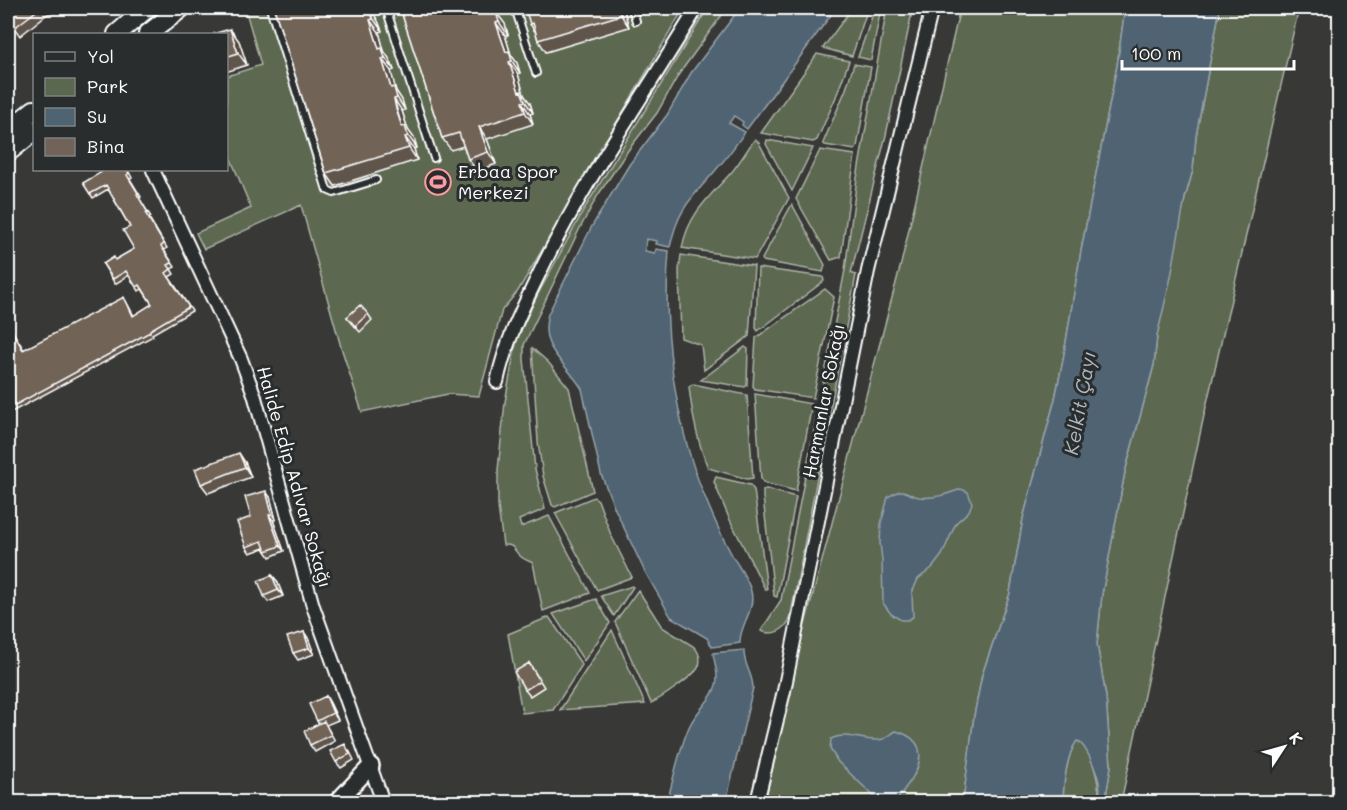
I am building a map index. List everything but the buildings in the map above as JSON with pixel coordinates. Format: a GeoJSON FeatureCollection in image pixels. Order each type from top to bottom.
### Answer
{"type":"FeatureCollection","features":[{"type":"Feature","properties":{"kind":"main road"},"geometry":{"type":"LineString","coordinates":[[157,32],[181,8]]}},
{"type":"Feature","properties":{"kind":"main road"},"geometry":{"type":"LineString","coordinates":[[118,33],[144,9]]}},
{"type":"Feature","properties":{"kind":"main road"},"geometry":{"type":"LineString","coordinates":[[8,131],[33,111]]}},
{"type":"Feature","properties":{"kind":"main road"},"geometry":{"type":"LineString","coordinates":[[8,152],[33,132]]}},
{"type":"Feature","properties":{"kind":"street"},"geometry":{"type":"LineString","coordinates":[[497,382],[512,331],[547,257],[579,198],[698,8]]}},
{"type":"Feature","properties":{"kind":"street","name":"Harmanlar Sokağı"},"geometry":{"type":"LineString","coordinates":[[757,802],[784,691],[868,271],[932,8]]}},
{"type":"Feature","properties":{"kind":"street"},"geometry":{"type":"LineString","coordinates":[[144,9],[157,32]]}},
{"type":"Feature","properties":{"kind":"street","name":"Halide Edip Adıvar Sokağı"},"geometry":{"type":"LineString","coordinates":[[153,171],[241,359],[254,394],[313,606],[383,802]]}},
{"type":"Feature","properties":{"kind":"street"},"geometry":{"type":"LineString","coordinates":[[337,802],[372,766]]}},
{"type":"Feature","properties":{"kind":"lane"},"geometry":{"type":"LineString","coordinates":[[270,8],[327,190],[334,193],[376,180]]}},
{"type":"Feature","properties":{"kind":"lane"},"geometry":{"type":"LineString","coordinates":[[386,8],[435,158]]}},
{"type":"Feature","properties":{"kind":"lane"},"geometry":{"type":"LineString","coordinates":[[515,8],[536,73]]}},
{"type":"Feature","properties":{"kind":"lane"},"geometry":{"type":"LineString","coordinates":[[632,8],[636,21]]}},
{"type":"Feature","properties":{"kind":"green space","name":"Erbaa Spor Merkezi"},"geometry":{"type":"Polygon","coordinates":[[[245,8],[684,8],[518,291],[502,310],[479,396],[448,394],[362,412],[301,205],[204,249],[196,233],[251,208],[228,152],[228,76],[261,65],[245,8]]]}},
{"type":"Feature","properties":{"kind":"green space"},"geometry":{"type":"Polygon","coordinates":[[[708,8],[727,8],[679,74],[657,113],[598,195],[524,345],[535,469],[545,509],[519,520],[521,527],[549,516],[590,593],[543,611],[533,563],[526,560],[511,546],[503,545],[498,506],[498,470],[505,402],[517,338],[586,206],[708,8]]]}},
{"type":"Feature","properties":{"kind":"green space"},"geometry":{"type":"Polygon","coordinates":[[[852,8],[868,8],[852,56],[823,48],[852,8]]]}},
{"type":"Feature","properties":{"kind":"green space"},"geometry":{"type":"Polygon","coordinates":[[[875,8],[881,8],[871,60],[858,57],[875,8]]]}},
{"type":"Feature","properties":{"kind":"green space"},"geometry":{"type":"Polygon","coordinates":[[[887,8],[913,8],[886,135],[851,273],[856,275],[790,619],[785,627],[770,633],[761,631],[781,600],[845,270],[857,178],[887,8]]]}},
{"type":"Feature","properties":{"kind":"green space"},"geometry":{"type":"Polygon","coordinates":[[[960,8],[1125,8],[1117,66],[1081,251],[1063,360],[1023,519],[1010,593],[982,675],[974,716],[963,802],[765,802],[799,647],[901,264],[960,8]]]}},
{"type":"Feature","properties":{"kind":"green space"},"geometry":{"type":"Polygon","coordinates":[[[1220,8],[1299,8],[1203,420],[1121,802],[1105,802],[1111,766],[1106,697],[1097,644],[1102,594],[1125,472],[1154,365],[1157,336],[1185,198],[1193,170],[1196,136],[1220,8]]]}},
{"type":"Feature","properties":{"kind":"green space"},"geometry":{"type":"Polygon","coordinates":[[[817,54],[849,61],[817,140],[813,142],[761,133],[817,54]]]}},
{"type":"Feature","properties":{"kind":"green space"},"geometry":{"type":"Polygon","coordinates":[[[854,64],[871,67],[857,147],[855,150],[825,145],[823,143],[854,64]]]}},
{"type":"Feature","properties":{"kind":"green space"},"geometry":{"type":"Polygon","coordinates":[[[755,139],[789,198],[755,259],[682,248],[694,216],[733,170],[755,139]]]}},
{"type":"Feature","properties":{"kind":"green space"},"geometry":{"type":"Polygon","coordinates":[[[767,140],[813,148],[792,191],[766,144],[767,140]]]}},
{"type":"Feature","properties":{"kind":"green space"},"geometry":{"type":"Polygon","coordinates":[[[820,150],[855,155],[841,257],[831,260],[796,199],[820,150]]]}},
{"type":"Feature","properties":{"kind":"green space"},"geometry":{"type":"Polygon","coordinates":[[[792,204],[825,265],[823,272],[762,259],[792,204]]]}},
{"type":"Feature","properties":{"kind":"green space"},"geometry":{"type":"Polygon","coordinates":[[[681,255],[754,266],[749,336],[704,370],[701,345],[681,338],[679,270],[681,255]]]}},
{"type":"Feature","properties":{"kind":"green space"},"geometry":{"type":"Polygon","coordinates":[[[758,268],[823,277],[824,281],[758,331],[756,328],[758,268]]]}},
{"type":"Feature","properties":{"kind":"green space"},"geometry":{"type":"Polygon","coordinates":[[[825,289],[834,297],[813,398],[755,389],[753,386],[756,338],[825,289]]]}},
{"type":"Feature","properties":{"kind":"green space"},"geometry":{"type":"Polygon","coordinates":[[[745,347],[748,349],[747,385],[745,387],[701,380],[745,347]]]}},
{"type":"Feature","properties":{"kind":"green space"},"geometry":{"type":"Polygon","coordinates":[[[532,348],[548,362],[569,388],[593,491],[555,507],[552,505],[543,476],[538,442],[532,348]]]}},
{"type":"Feature","properties":{"kind":"green space"},"geometry":{"type":"Polygon","coordinates":[[[693,384],[747,395],[753,478],[747,479],[708,468],[698,439],[692,408],[689,387],[693,384]]]}},
{"type":"Feature","properties":{"kind":"green space"},"geometry":{"type":"Polygon","coordinates":[[[755,394],[812,404],[796,491],[764,483],[761,479],[755,394]]]}},
{"type":"Feature","properties":{"kind":"green space"},"geometry":{"type":"Polygon","coordinates":[[[716,477],[750,485],[754,490],[767,589],[729,518],[714,482],[716,477]]]}},
{"type":"Feature","properties":{"kind":"green space"},"geometry":{"type":"Polygon","coordinates":[[[763,490],[796,497],[777,597],[774,596],[763,497],[763,490]]]}},
{"type":"Feature","properties":{"kind":"green space"},"geometry":{"type":"Polygon","coordinates":[[[594,497],[598,500],[611,535],[632,577],[597,590],[555,513],[594,497]]]}},
{"type":"Feature","properties":{"kind":"green space"},"geometry":{"type":"Polygon","coordinates":[[[633,587],[614,616],[601,596],[633,587]]]}},
{"type":"Feature","properties":{"kind":"green space"},"geometry":{"type":"Polygon","coordinates":[[[638,590],[662,627],[693,646],[700,659],[698,668],[690,676],[651,703],[615,622],[638,590]]]}},
{"type":"Feature","properties":{"kind":"green space"},"geometry":{"type":"Polygon","coordinates":[[[596,599],[610,623],[584,661],[553,614],[596,599]]]}},
{"type":"Feature","properties":{"kind":"green space"},"geometry":{"type":"Polygon","coordinates":[[[549,617],[582,665],[553,710],[522,713],[508,634],[549,617]]]}},
{"type":"Feature","properties":{"kind":"green space"},"geometry":{"type":"Polygon","coordinates":[[[612,630],[645,704],[560,710],[612,630]]]}},
{"type":"Feature","properties":{"kind":"green space"},"geometry":{"type":"Polygon","coordinates":[[[1077,740],[1083,744],[1091,759],[1097,778],[1099,802],[1063,802],[1068,761],[1077,740]]]}},
{"type":"Feature","properties":{"kind":"water"},"geometry":{"type":"Polygon","coordinates":[[[740,8],[836,8],[747,129],[742,125],[743,122],[734,116],[729,123],[745,132],[683,211],[670,247],[646,239],[645,251],[655,253],[656,249],[669,251],[667,312],[669,344],[686,440],[705,497],[751,591],[751,605],[740,636],[740,643],[712,647],[707,638],[671,617],[644,570],[601,474],[582,389],[550,346],[546,326],[548,314],[592,226],[629,165],[667,115],[691,73],[740,8]]]}},
{"type":"Feature","properties":{"kind":"water","name":"Kelkit Çayı"},"geometry":{"type":"Polygon","coordinates":[[[1125,8],[1220,8],[1196,136],[1193,170],[1185,198],[1171,277],[1157,336],[1154,365],[1125,472],[1102,594],[1097,644],[1106,697],[1111,766],[1105,802],[1099,802],[1100,788],[1095,769],[1085,748],[1077,741],[1068,761],[1063,802],[963,802],[974,716],[982,675],[1010,593],[1023,519],[1063,360],[1081,251],[1117,66],[1125,8]]]}},
{"type":"Feature","properties":{"kind":"water"},"geometry":{"type":"Polygon","coordinates":[[[961,489],[968,492],[972,503],[969,511],[956,523],[942,555],[932,568],[918,579],[912,593],[913,617],[901,620],[891,614],[883,603],[880,543],[881,524],[888,497],[905,491],[914,496],[930,497],[961,489]]]}},
{"type":"Feature","properties":{"kind":"water"},"geometry":{"type":"Polygon","coordinates":[[[744,650],[753,688],[726,802],[667,802],[686,734],[693,719],[714,691],[717,674],[713,653],[744,650]]]}},
{"type":"Feature","properties":{"kind":"water"},"geometry":{"type":"Polygon","coordinates":[[[896,731],[914,740],[920,754],[919,762],[912,779],[897,800],[880,802],[838,762],[830,749],[831,739],[850,736],[877,740],[896,731]]]}},
{"type":"Feature","properties":{"kind":"place","name":"Erbaa Spor Merkezi"},"geometry":{"type":"Point","coordinates":[438,182]}}]}
